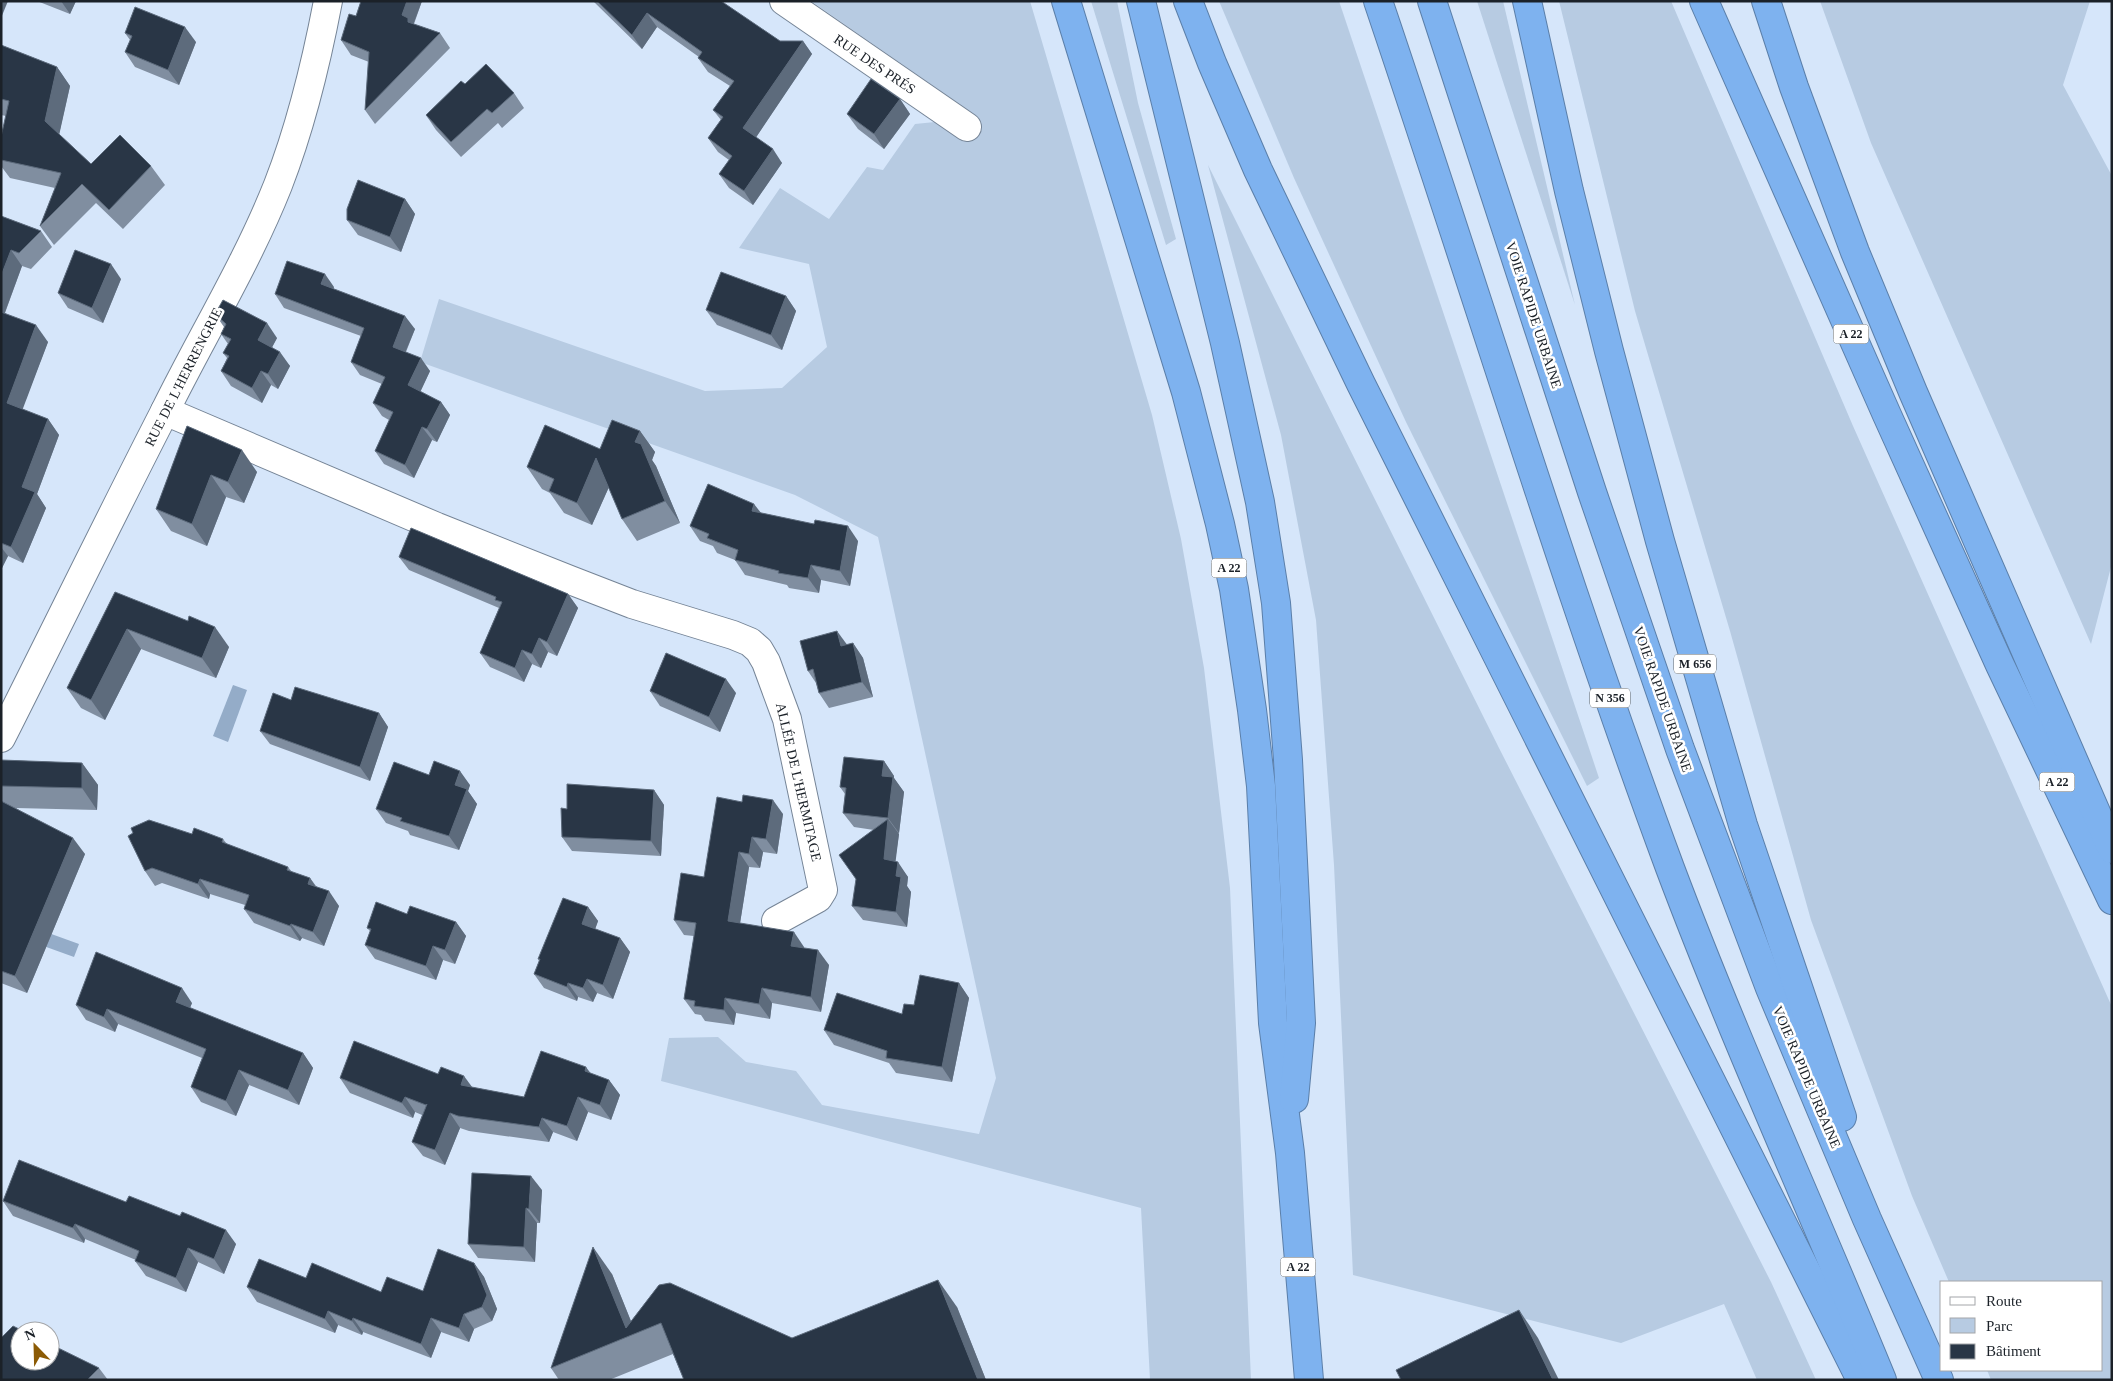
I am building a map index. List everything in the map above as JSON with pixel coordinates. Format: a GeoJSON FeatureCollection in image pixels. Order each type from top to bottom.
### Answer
{"type":"FeatureCollection","features":[{"type":"Feature","properties":{"kind":"highway","name":"A 22"},"geometry":{"type":"LineString","coordinates":[[1066,1],[1186,392],[1220,524],[1234,589],[1261,786],[1273,1023],[1290,1153],[1309,1380]]}},
{"type":"Feature","properties":{"kind":"highway"},"geometry":{"type":"LineString","coordinates":[[1141,1],[1229,362],[1260,502],[1276,603],[1288,750],[1301,1023],[1290,1153]]}},
{"type":"Feature","properties":{"kind":"highway"},"geometry":{"type":"LineString","coordinates":[[1188,1],[1212,64],[1258,170],[1361,384],[1861,1380]]}},
{"type":"Feature","properties":{"kind":"highway","name":"N 356"},"geometry":{"type":"LineString","coordinates":[[1378,1],[1570,584],[1647,806],[1744,1057],[1882,1380]]}},
{"type":"Feature","properties":{"kind":"highway","name":"VOIE RAPIDE URBAINE"},"geometry":{"type":"LineString","coordinates":[[1432,1],[1589,482],[1680,749],[1774,997],[1845,1168],[1939,1380]]}},
{"type":"Feature","properties":{"kind":"highway","name":"M 656"},"geometry":{"type":"LineString","coordinates":[[1527,1],[1550,109],[1609,351],[1694,661],[1766,894],[1909,1313]]}},
{"type":"Feature","properties":{"kind":"highway","name":"A 22"},"geometry":{"type":"LineString","coordinates":[[1704,1],[1895,433],[2000,664],[2112,900]]}},
{"type":"Feature","properties":{"kind":"highway"},"geometry":{"type":"LineString","coordinates":[[1766,1],[1794,88],[1855,252],[1913,392],[2112,849]]}},
{"type":"Feature","properties":{"kind":"street","name":"RUE DE L'HERRENGRIE"},"geometry":{"type":"LineString","coordinates":[[1,738],[164,411],[261,224],[277,187],[301,121],[317,60],[328,1]]}},
{"type":"Feature","properties":{"kind":"street","name":"RUE DES PRÉS"},"geometry":{"type":"LineString","coordinates":[[784,1],[967,127]]}},
{"type":"Feature","properties":{"kind":"street","name":"ALLÉE DE L'HERMITAGE"},"geometry":{"type":"LineString","coordinates":[[164,411],[437,527],[579,584],[632,604],[750,642],[759,650],[772,679],[786,719],[823,890],[818,898],[776,921]]}},
{"type":"Feature","properties":{"kind":"green space"},"geometry":{"type":"Polygon","coordinates":[[[811,1],[1030,1],[1152,415],[1181,539],[1204,668],[1230,888],[1251,1380],[1150,1380],[1141,1208],[661,1081],[669,1038],[718,1037],[746,1062],[796,1071],[822,1105],[979,1134],[996,1078],[878,537],[795,495],[420,362],[439,299],[705,391],[782,388],[827,347],[809,264],[739,248],[780,188],[829,219],[867,167],[883,170],[915,124],[935,122],[939,90],[811,1]]]}},
{"type":"Feature","properties":{"kind":"green space"},"geometry":{"type":"Polygon","coordinates":[[[1091,1],[1117,1],[1138,103],[1176,239],[1166,245],[1091,1]]]}},
{"type":"Feature","properties":{"kind":"green space"},"geometry":{"type":"Polygon","coordinates":[[[1219,1],[1339,1],[1599,778],[1587,786],[1406,422],[1294,178],[1219,1]]]}},
{"type":"Feature","properties":{"kind":"green space"},"geometry":{"type":"Polygon","coordinates":[[[1477,1],[1503,1],[1575,305],[1477,1]]]}},
{"type":"Feature","properties":{"kind":"green space"},"geometry":{"type":"Polygon","coordinates":[[[1559,1],[1671,1],[1853,426],[2112,1007],[2112,1380],[1991,1380],[1987,1371],[2103,1371],[2103,1281],[1949,1281],[1912,1196],[1811,920],[1730,631],[1635,311],[1559,1]]]}},
{"type":"Feature","properties":{"kind":"green space"},"geometry":{"type":"Polygon","coordinates":[[[1820,1],[2090,1],[2063,85],[2112,176],[2112,563],[2091,644],[1871,143],[1820,1]]]}},
{"type":"Feature","properties":{"kind":"green space"},"geometry":{"type":"Polygon","coordinates":[[[1208,165],[1499,748],[1771,1282],[1816,1380],[1757,1380],[1724,1304],[1621,1343],[1353,1275],[1334,865],[1316,620],[1281,435],[1208,165]]]}},
{"type":"Feature","properties":{"kind":"shaded area"},"geometry":{"type":"Polygon","coordinates":[[[233,685],[247,690],[228,742],[213,736],[233,685]]]}},
{"type":"Feature","properties":{"kind":"shaded area"},"geometry":{"type":"Polygon","coordinates":[[[43,931],[79,944],[74,957],[38,944],[43,931]]]}},
{"type":"Feature","properties":{"kind":"building"},"geometry":{"type":"Polygon","coordinates":[[[361,1],[407,1],[402,15],[408,18],[408,22],[440,33],[365,110],[369,52],[341,40],[349,14],[356,16],[361,1]]]}},
{"type":"Feature","properties":{"kind":"building"},"geometry":{"type":"Polygon","coordinates":[[[597,1],[721,1],[780,41],[803,41],[743,128],[773,149],[744,191],[719,174],[732,156],[708,138],[723,117],[713,110],[734,81],[698,58],[702,52],[647,13],[632,35],[597,1]]]}},
{"type":"Feature","properties":{"kind":"building"},"geometry":{"type":"Polygon","coordinates":[[[135,7],[185,27],[168,70],[125,52],[132,36],[125,33],[135,7]]]}},
{"type":"Feature","properties":{"kind":"building"},"geometry":{"type":"Polygon","coordinates":[[[1,45],[57,67],[45,121],[91,164],[120,135],[151,166],[109,210],[82,184],[40,226],[61,173],[1,160],[1,137],[9,101],[1,99],[1,45]]]}},
{"type":"Feature","properties":{"kind":"building"},"geometry":{"type":"Polygon","coordinates":[[[486,64],[514,93],[492,113],[487,109],[451,142],[426,115],[461,81],[465,84],[486,64]]]}},
{"type":"Feature","properties":{"kind":"building"},"geometry":{"type":"Polygon","coordinates":[[[871,79],[900,99],[874,134],[847,114],[871,79]]]}},
{"type":"Feature","properties":{"kind":"building"},"geometry":{"type":"Polygon","coordinates":[[[358,180],[405,199],[390,237],[347,220],[347,209],[358,180]]]}},
{"type":"Feature","properties":{"kind":"building"},"geometry":{"type":"Polygon","coordinates":[[[1,216],[41,231],[19,253],[11,250],[1,276],[1,216]]]}},
{"type":"Feature","properties":{"kind":"building"},"geometry":{"type":"Polygon","coordinates":[[[75,250],[111,264],[92,308],[58,293],[75,250]]]}},
{"type":"Feature","properties":{"kind":"building"},"geometry":{"type":"Polygon","coordinates":[[[287,261],[325,274],[321,284],[405,316],[393,347],[421,358],[408,385],[441,402],[427,429],[422,427],[405,465],[375,451],[393,412],[373,403],[385,377],[351,362],[364,328],[275,294],[287,261]]]}},
{"type":"Feature","properties":{"kind":"building"},"geometry":{"type":"Polygon","coordinates":[[[721,272],[786,296],[771,335],[706,310],[721,272]]]}},
{"type":"Feature","properties":{"kind":"building"},"geometry":{"type":"Polygon","coordinates":[[[223,300],[267,323],[258,340],[280,352],[268,374],[261,371],[252,388],[221,371],[229,356],[223,353],[231,339],[221,334],[226,324],[215,314],[223,300]]]}},
{"type":"Feature","properties":{"kind":"building"},"geometry":{"type":"Polygon","coordinates":[[[1,312],[36,325],[7,403],[48,419],[22,487],[35,492],[11,547],[1,543],[1,312]]]}},
{"type":"Feature","properties":{"kind":"building"},"geometry":{"type":"Polygon","coordinates":[[[612,420],[640,431],[635,442],[641,444],[665,501],[622,519],[596,458],[577,503],[549,491],[554,479],[527,467],[545,425],[600,449],[612,420]]]}},
{"type":"Feature","properties":{"kind":"building"},"geometry":{"type":"Polygon","coordinates":[[[187,426],[242,450],[228,482],[211,475],[192,524],[156,509],[187,426]]]}},
{"type":"Feature","properties":{"kind":"building"},"geometry":{"type":"Polygon","coordinates":[[[708,484],[754,504],[752,511],[814,524],[815,520],[848,526],[840,571],[811,565],[808,578],[778,573],[779,571],[735,560],[738,550],[707,538],[709,534],[690,526],[708,484]]]}},
{"type":"Feature","properties":{"kind":"building"},"geometry":{"type":"Polygon","coordinates":[[[411,528],[568,594],[547,642],[539,638],[532,654],[522,650],[515,668],[480,653],[502,602],[495,600],[496,597],[399,557],[411,528]]]}},
{"type":"Feature","properties":{"kind":"building"},"geometry":{"type":"Polygon","coordinates":[[[115,592],[188,621],[189,616],[215,627],[202,658],[127,629],[91,700],[67,688],[115,592]]]}},
{"type":"Feature","properties":{"kind":"building"},"geometry":{"type":"Polygon","coordinates":[[[837,631],[841,646],[853,643],[862,682],[819,693],[813,669],[808,671],[800,641],[837,631]]]}},
{"type":"Feature","properties":{"kind":"building"},"geometry":{"type":"Polygon","coordinates":[[[666,653],[726,679],[709,717],[650,691],[666,653]]]}},
{"type":"Feature","properties":{"kind":"building"},"geometry":{"type":"Polygon","coordinates":[[[295,687],[379,713],[360,767],[260,731],[273,693],[291,700],[295,687]]]}},
{"type":"Feature","properties":{"kind":"building"},"geometry":{"type":"Polygon","coordinates":[[[844,757],[884,761],[882,776],[893,777],[888,818],[843,813],[846,788],[840,787],[844,757]]]}},
{"type":"Feature","properties":{"kind":"building"},"geometry":{"type":"Polygon","coordinates":[[[1,760],[82,763],[82,788],[1,786],[1,760]]]}},
{"type":"Feature","properties":{"kind":"building"},"geometry":{"type":"Polygon","coordinates":[[[434,761],[460,771],[455,785],[467,789],[449,836],[400,821],[402,818],[376,809],[394,762],[429,775],[434,761]]]}},
{"type":"Feature","properties":{"kind":"building"},"geometry":{"type":"Polygon","coordinates":[[[567,784],[654,790],[651,841],[562,837],[561,808],[567,809],[567,784]]]}},
{"type":"Feature","properties":{"kind":"building"},"geometry":{"type":"Polygon","coordinates":[[[743,795],[773,800],[766,839],[752,837],[749,854],[739,852],[728,921],[794,932],[791,946],[818,950],[811,997],[762,988],[759,1004],[725,998],[724,1010],[694,1006],[695,1001],[684,999],[696,923],[674,920],[681,873],[704,877],[717,797],[742,802],[743,795]]]}},
{"type":"Feature","properties":{"kind":"building"},"geometry":{"type":"Polygon","coordinates":[[[1,801],[73,838],[15,976],[1,971],[1,801]]]}},
{"type":"Feature","properties":{"kind":"building"},"geometry":{"type":"Polygon","coordinates":[[[888,819],[884,859],[898,862],[896,876],[901,877],[896,912],[852,906],[856,879],[839,855],[888,819]]]}},
{"type":"Feature","properties":{"kind":"building"},"geometry":{"type":"Polygon","coordinates":[[[149,820],[192,834],[194,828],[223,839],[222,842],[288,867],[287,870],[310,878],[308,884],[329,891],[313,932],[291,924],[290,926],[244,909],[249,895],[200,879],[198,884],[152,868],[145,871],[128,836],[133,833],[131,828],[149,820]]]}},
{"type":"Feature","properties":{"kind":"building"},"geometry":{"type":"Polygon","coordinates":[[[563,898],[588,907],[582,924],[620,938],[603,985],[587,979],[583,988],[568,983],[567,987],[534,974],[540,959],[538,959],[563,898]]]}},
{"type":"Feature","properties":{"kind":"building"},"geometry":{"type":"Polygon","coordinates":[[[376,902],[407,914],[410,906],[456,922],[445,950],[433,946],[426,966],[365,945],[371,929],[367,928],[376,902]]]}},
{"type":"Feature","properties":{"kind":"building"},"geometry":{"type":"Polygon","coordinates":[[[96,952],[182,988],[176,1002],[303,1053],[288,1090],[239,1070],[226,1101],[191,1087],[206,1049],[107,1009],[104,1017],[76,1005],[96,952]]]}},
{"type":"Feature","properties":{"kind":"building"},"geometry":{"type":"Polygon","coordinates":[[[920,975],[959,983],[942,1067],[886,1058],[887,1051],[824,1030],[837,993],[902,1014],[904,1004],[914,1005],[920,975]]]}},
{"type":"Feature","properties":{"kind":"building"},"geometry":{"type":"Polygon","coordinates":[[[354,1041],[438,1074],[441,1067],[464,1076],[461,1085],[524,1097],[541,1051],[586,1067],[585,1071],[609,1080],[600,1105],[578,1097],[567,1126],[542,1118],[539,1127],[458,1116],[450,1113],[435,1150],[412,1142],[427,1104],[405,1097],[402,1103],[340,1078],[354,1041]]]}},
{"type":"Feature","properties":{"kind":"building"},"geometry":{"type":"Polygon","coordinates":[[[19,1160],[126,1202],[129,1196],[180,1216],[182,1212],[226,1230],[214,1259],[188,1248],[176,1278],[135,1261],[139,1251],[75,1224],[73,1228],[3,1201],[19,1160]]]}},
{"type":"Feature","properties":{"kind":"building"},"geometry":{"type":"Polygon","coordinates":[[[472,1173],[531,1176],[529,1209],[526,1208],[524,1247],[468,1244],[472,1173]]]}},
{"type":"Feature","properties":{"kind":"building"},"geometry":{"type":"Polygon","coordinates":[[[593,1247],[626,1328],[659,1285],[670,1283],[792,1338],[938,1280],[978,1380],[684,1380],[661,1323],[551,1368],[593,1247]]]}},
{"type":"Feature","properties":{"kind":"building"},"geometry":{"type":"Polygon","coordinates":[[[438,1249],[474,1263],[487,1295],[482,1307],[464,1314],[459,1328],[431,1318],[421,1344],[353,1318],[352,1321],[328,1311],[325,1319],[247,1287],[259,1259],[306,1278],[312,1263],[381,1292],[387,1277],[423,1291],[438,1249]]]}},
{"type":"Feature","properties":{"kind":"building"},"geometry":{"type":"Polygon","coordinates":[[[1519,1310],[1553,1380],[1401,1380],[1396,1370],[1519,1310]]]}},
{"type":"Feature","properties":{"kind":"building"},"geometry":{"type":"Polygon","coordinates":[[[10,1329],[10,1371],[60,1371],[60,1349],[99,1368],[87,1380],[1,1380],[1,1338],[10,1329]]]}}]}
